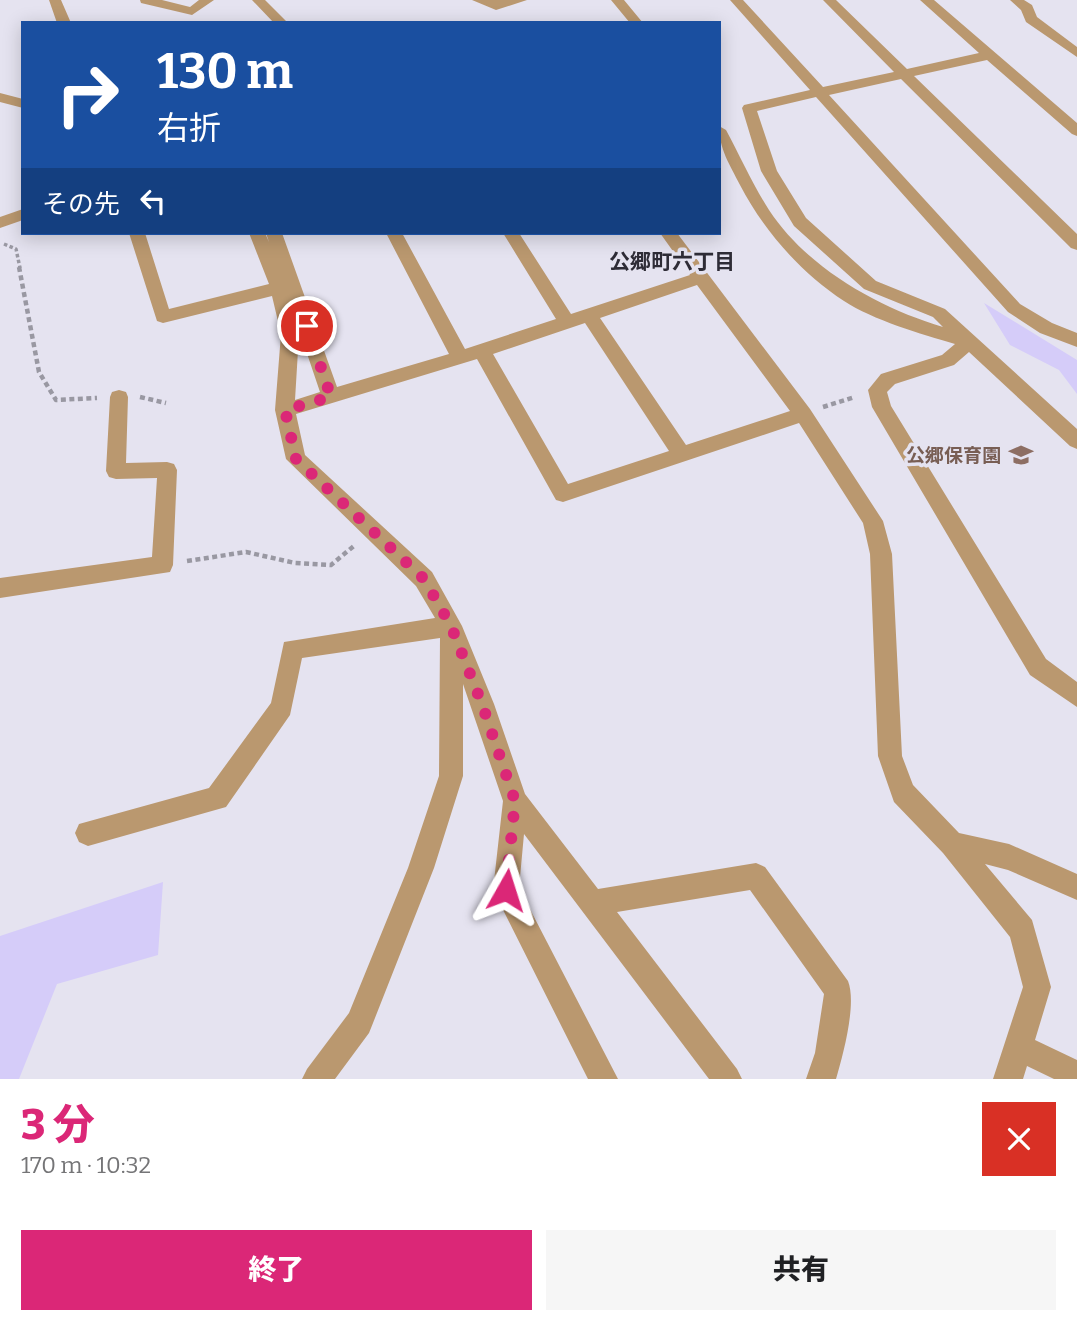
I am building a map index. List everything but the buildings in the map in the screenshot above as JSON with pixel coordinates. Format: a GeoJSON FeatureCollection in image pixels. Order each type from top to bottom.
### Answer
{"type":"FeatureCollection","features":[{"type":"Feature","properties":{"kind":"street"},"geometry":{"type":"LineString","coordinates":[[146,0],[192,11],[208,0]]}},
{"type":"Feature","properties":{"kind":"street"},"geometry":{"type":"LineString","coordinates":[[258,0],[280,21]]}},
{"type":"Feature","properties":{"kind":"street"},"geometry":{"type":"LineString","coordinates":[[478,0],[499,10],[521,0]]}},
{"type":"Feature","properties":{"kind":"street"},"geometry":{"type":"LineString","coordinates":[[617,0],[635,21]]}},
{"type":"Feature","properties":{"kind":"street"},"geometry":{"type":"LineString","coordinates":[[736,0],[1014,307],[1045,328],[1077,340]]}},
{"type":"Feature","properties":{"kind":"street"},"geometry":{"type":"LineString","coordinates":[[829,0],[1077,244]]}},
{"type":"Feature","properties":{"kind":"street"},"geometry":{"type":"LineString","coordinates":[[1016,0],[1027,8],[1031,19],[1077,53]]}},
{"type":"Feature","properties":{"kind":"street"},"geometry":{"type":"LineString","coordinates":[[56,2],[63,21]]}},
{"type":"Feature","properties":{"kind":"street"},"geometry":{"type":"LineString","coordinates":[[933,2],[989,55],[1073,123]]}},
{"type":"Feature","properties":{"kind":"street"},"geometry":{"type":"LineString","coordinates":[[989,55],[749,108],[769,171],[800,222],[870,285],[939,313],[1077,440]]}},
{"type":"Feature","properties":{"kind":"street"},"geometry":{"type":"LineString","coordinates":[[0,97],[21,103]]}},
{"type":"Feature","properties":{"kind":"street"},"geometry":{"type":"LineString","coordinates":[[721,134],[763,214],[794,251],[851,296],[920,327],[970,341]]}},
{"type":"Feature","properties":{"kind":"street"},"geometry":{"type":"LineString","coordinates":[[0,223],[21,215]]}},
{"type":"Feature","properties":{"kind":"street"},"geometry":{"type":"LineString","coordinates":[[138,235],[163,317],[279,288]]}},
{"type":"Feature","properties":{"kind":"street"},"geometry":{"type":"LineString","coordinates":[[258,235],[279,288],[290,334],[285,410],[296,459],[424,579],[451,626],[482,704],[515,801],[727,1079]]}},
{"type":"Feature","properties":{"kind":"street"},"geometry":{"type":"LineString","coordinates":[[275,235],[331,397]]}},
{"type":"Feature","properties":{"kind":"street"},"geometry":{"type":"LineString","coordinates":[[395,235],[460,358]]}},
{"type":"Feature","properties":{"kind":"street"},"geometry":{"type":"LineString","coordinates":[[512,235],[567,323]]}},
{"type":"Feature","properties":{"kind":"street"},"geometry":{"type":"LineString","coordinates":[[670,235],[803,414],[873,522],[883,575],[890,756],[903,793],[952,844],[1022,930],[1037,987],[1008,1079]]}},
{"type":"Feature","properties":{"kind":"street"},"geometry":{"type":"LineString","coordinates":[[285,410],[482,351],[701,276]]}},
{"type":"Feature","properties":{"kind":"street"},"geometry":{"type":"LineString","coordinates":[[589,315],[682,455]]}},
{"type":"Feature","properties":{"kind":"street"},"geometry":{"type":"LineString","coordinates":[[970,341],[948,360],[888,379],[877,390],[882,407],[1038,667],[1077,696]]}},
{"type":"Feature","properties":{"kind":"street"},"geometry":{"type":"LineString","coordinates":[[482,351],[563,494],[803,414]]}},
{"type":"Feature","properties":{"kind":"street"},"geometry":{"type":"LineString","coordinates":[[0,588],[162,565],[167,470],[116,471],[118,397]]}},
{"type":"Feature","properties":{"kind":"street"},"geometry":{"type":"LineString","coordinates":[[88,833],[217,798],[282,707],[292,649],[451,626]]}},
{"type":"Feature","properties":{"kind":"street"},"geometry":{"type":"LineString","coordinates":[[317,1079],[359,1023],[421,869],[451,776],[451,626]]}},
{"type":"Feature","properties":{"kind":"street"},"geometry":{"type":"LineString","coordinates":[[515,801],[506,890],[603,1079]]}},
{"type":"Feature","properties":{"kind":"street"},"geometry":{"type":"LineString","coordinates":[[952,844],[1009,857],[1077,887]]}},
{"type":"Feature","properties":{"kind":"street"},"geometry":{"type":"LineString","coordinates":[[593,903],[756,876],[838,991],[829,1053],[821,1079]]}},
{"type":"Feature","properties":{"kind":"street"},"geometry":{"type":"LineString","coordinates":[[1018,1047],[1077,1075]]}},
{"type":"Feature","properties":{"kind":"path"},"geometry":{"type":"LineString","coordinates":[[0,242],[16,249],[39,372],[57,400],[136,396],[166,403]]}},
{"type":"Feature","properties":{"kind":"path"},"geometry":{"type":"LineString","coordinates":[[803,414],[877,390]]}},
{"type":"Feature","properties":{"kind":"path"},"geometry":{"type":"LineString","coordinates":[[162,565],[246,552],[295,563],[331,565],[370,529]]}},
{"type":"Feature","properties":{"kind":"shaded area"},"geometry":{"type":"Polygon","coordinates":[[[984,303],[1077,360],[1077,394],[1059,370],[1010,345],[984,303]]]}},
{"type":"Feature","properties":{"kind":"shaded area"},"geometry":{"type":"Polygon","coordinates":[[[163,882],[158,955],[57,984],[19,1079],[0,1079],[0,936],[163,882]]]}},
{"type":"Feature","properties":{"kind":"place","name":"公郷保育園"},"geometry":{"type":"Point","coordinates":[1021,455]}},
{"type":"Feature","properties":{"kind":"district","name":"公郷町六丁目"},"geometry":{"type":"Point","coordinates":[672,262]}},
{"type":"Feature","properties":{"kind":"route"},"geometry":{"type":"LineString","coordinates":[[307,326],[331,397],[285,410],[296,459],[424,579],[451,626],[482,704],[515,801],[506,890]]}}]}
